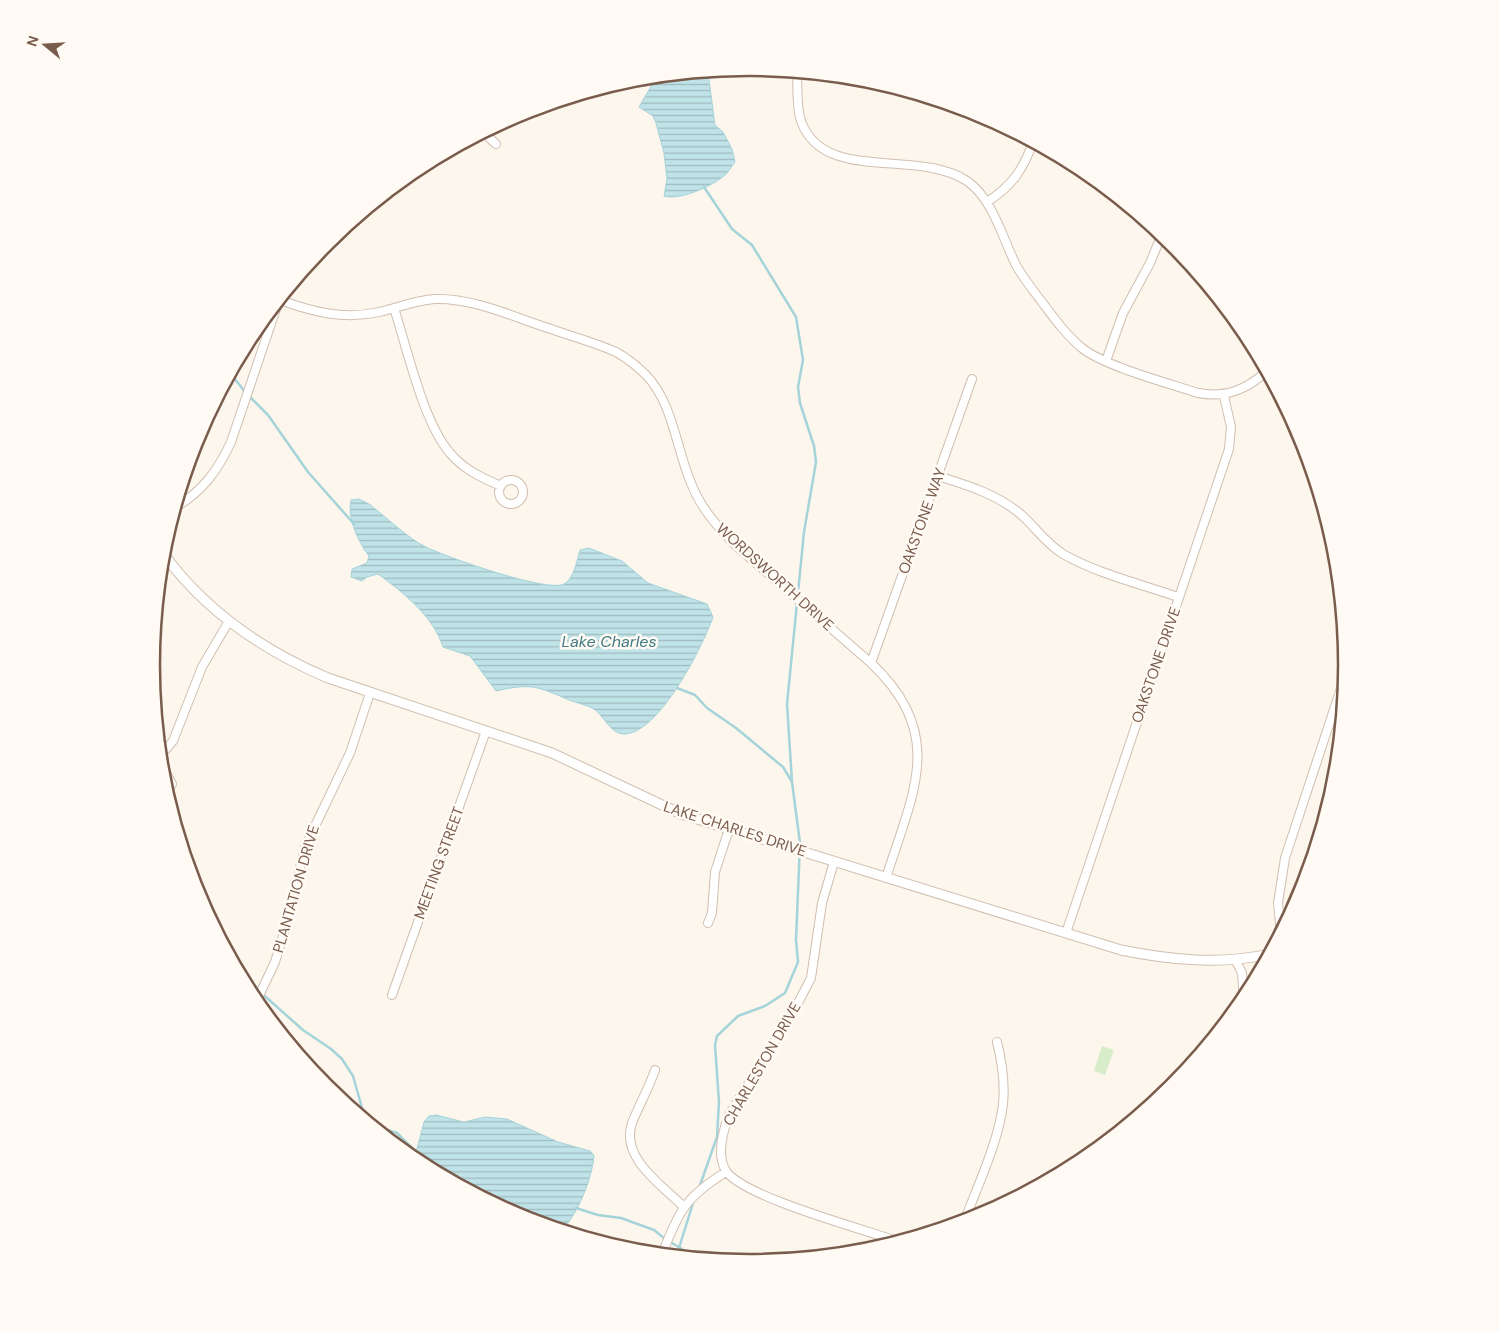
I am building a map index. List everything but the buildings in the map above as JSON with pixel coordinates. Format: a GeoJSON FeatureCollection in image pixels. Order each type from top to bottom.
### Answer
{"type":"FeatureCollection","features":[{"type":"Feature","properties":{"kind":"street"},"geometry":{"type":"LineString","coordinates":[[797,79],[801,119],[809,137],[824,150],[843,159],[915,164],[947,172],[969,183],[987,202],[1017,267],[1067,335],[1082,348],[1106,361],[1198,393],[1224,396],[1255,382],[1262,375]]}},
{"type":"Feature","properties":{"kind":"street"},"geometry":{"type":"LineString","coordinates":[[489,137],[496,144]]}},
{"type":"Feature","properties":{"kind":"street"},"geometry":{"type":"LineString","coordinates":[[987,202],[1010,185],[1020,174],[1031,148]]}},
{"type":"Feature","properties":{"kind":"street"},"geometry":{"type":"LineString","coordinates":[[1106,361],[1123,313],[1150,263],[1159,242]]}},
{"type":"Feature","properties":{"kind":"street","name":"WORDSWORTH DRIVE"},"geometry":{"type":"LineString","coordinates":[[286,302],[310,311],[338,316],[366,314],[432,299],[468,302],[604,347],[631,361],[647,377],[660,396],[691,483],[714,523],[734,544],[872,663],[891,681],[904,701],[914,723],[918,749],[915,785],[886,878]]}},
{"type":"Feature","properties":{"kind":"street"},"geometry":{"type":"LineString","coordinates":[[394,308],[430,419],[439,438],[450,454],[465,468],[481,478],[501,486]]}},
{"type":"Feature","properties":{"kind":"street"},"geometry":{"type":"LineString","coordinates":[[184,502],[209,481],[221,464],[231,442],[273,319]]}},
{"type":"Feature","properties":{"kind":"street","name":"OAKSTONE WAY"},"geometry":{"type":"LineString","coordinates":[[872,663],[972,379]]}},
{"type":"Feature","properties":{"kind":"street","name":"OAKSTONE DRIVE"},"geometry":{"type":"LineString","coordinates":[[1066,932],[1229,449],[1231,427],[1224,396]]}},
{"type":"Feature","properties":{"kind":"street"},"geometry":{"type":"LineString","coordinates":[[938,476],[981,490],[1001,500],[1019,513],[1049,544],[1074,560],[1178,597]]}},
{"type":"Feature","properties":{"kind":"street","name":"LAKE CHARLES DRIVE"},"geometry":{"type":"LineString","coordinates":[[170,561],[198,595],[229,621],[265,647],[296,664],[370,693],[552,753],[681,814],[1121,950],[1155,957],[1195,961],[1235,960],[1262,955]]}},
{"type":"Feature","properties":{"kind":"street"},"geometry":{"type":"LineString","coordinates":[[166,748],[172,741],[202,666],[229,621]]}},
{"type":"Feature","properties":{"kind":"street","name":"PLANTATION DRIVE"},"geometry":{"type":"LineString","coordinates":[[260,993],[281,943],[305,847],[350,753],[370,693]]}},
{"type":"Feature","properties":{"kind":"street"},"geometry":{"type":"LineString","coordinates":[[1280,922],[1278,903],[1285,858],[1337,700]]}},
{"type":"Feature","properties":{"kind":"street","name":"MEETING STREET"},"geometry":{"type":"LineString","coordinates":[[392,995],[486,730]]}},
{"type":"Feature","properties":{"kind":"street"},"geometry":{"type":"LineString","coordinates":[[708,923],[712,913],[715,872],[729,829]]}},
{"type":"Feature","properties":{"kind":"street","name":"CHARLESTON DRIVE"},"geometry":{"type":"LineString","coordinates":[[726,1172],[721,1147],[723,1131],[740,1095],[797,1006],[811,978],[822,903],[834,862]]}},
{"type":"Feature","properties":{"kind":"street"},"geometry":{"type":"LineString","coordinates":[[1235,960],[1242,973],[1243,987]]}},
{"type":"Feature","properties":{"kind":"street"},"geometry":{"type":"LineString","coordinates":[[967,1213],[1001,1114],[1003,1087],[1001,1058],[997,1042]]}},
{"type":"Feature","properties":{"kind":"street"},"geometry":{"type":"LineString","coordinates":[[655,1070],[632,1125],[629,1143],[639,1162],[684,1206]]}},
{"type":"Feature","properties":{"kind":"street"},"geometry":{"type":"LineString","coordinates":[[665,1248],[684,1206],[698,1191],[726,1172],[748,1189],[888,1238]]}},
{"type":"Feature","properties":{"kind":"green space"},"geometry":{"type":"Polygon","coordinates":[[[1102,1046],[1114,1050],[1105,1075],[1094,1071],[1102,1046]]]}},
{"type":"Feature","properties":{"kind":"water"},"geometry":{"type":"Polygon","coordinates":[[[709,78],[715,125],[723,132],[732,149],[735,162],[720,179],[696,192],[670,197],[664,196],[667,179],[664,153],[656,123],[653,116],[639,107],[652,85],[709,78]]]}},
{"type":"Feature","properties":{"kind":"water","name":"Lake Charles"},"geometry":{"type":"Polygon","coordinates":[[[359,499],[369,504],[420,544],[496,573],[538,583],[564,584],[573,574],[580,550],[589,548],[622,561],[648,583],[707,604],[713,617],[700,648],[664,706],[637,731],[623,734],[618,733],[594,709],[541,689],[518,687],[496,691],[470,656],[443,647],[425,615],[398,589],[378,574],[367,577],[362,581],[351,577],[352,569],[367,563],[369,556],[357,537],[352,521],[351,500],[359,499]]]}},
{"type":"Feature","properties":{"kind":"water"},"geometry":{"type":"Polygon","coordinates":[[[436,1115],[464,1122],[485,1117],[507,1119],[558,1142],[590,1151],[594,1155],[587,1185],[566,1225],[524,1210],[489,1194],[455,1176],[416,1151],[424,1122],[429,1116],[436,1115]]]}},
{"type":"Feature","properties":{"kind":"waterway"},"geometry":{"type":"LineString","coordinates":[[699,1188],[717,1137],[719,1102],[715,1045],[717,1036],[738,1016],[765,1006],[785,993],[798,962],[796,940],[800,843],[792,782],[787,704],[804,532],[816,462],[814,446],[800,403],[798,387],[803,360],[796,317],[752,245],[732,229],[704,187]]}},
{"type":"Feature","properties":{"kind":"waterway"},"geometry":{"type":"LineString","coordinates":[[235,379],[245,392]]}},
{"type":"Feature","properties":{"kind":"waterway"},"geometry":{"type":"LineString","coordinates":[[249,396],[268,415],[308,472],[354,524]]}},
{"type":"Feature","properties":{"kind":"waterway"},"geometry":{"type":"LineString","coordinates":[[677,688],[695,695],[707,708],[736,728],[783,767],[792,782]]}},
{"type":"Feature","properties":{"kind":"waterway"},"geometry":{"type":"LineString","coordinates":[[257,989],[303,1030],[342,1059],[353,1076],[363,1110]]}},
{"type":"Feature","properties":{"kind":"waterway"},"geometry":{"type":"LineString","coordinates":[[387,1130],[397,1133],[412,1148]]}},
{"type":"Feature","properties":{"kind":"waterway"},"geometry":{"type":"LineString","coordinates":[[679,1248],[694,1200]]}},
{"type":"Feature","properties":{"kind":"waterway"},"geometry":{"type":"LineString","coordinates":[[576,1208],[598,1215],[621,1218],[654,1230],[683,1251]]}}]}
